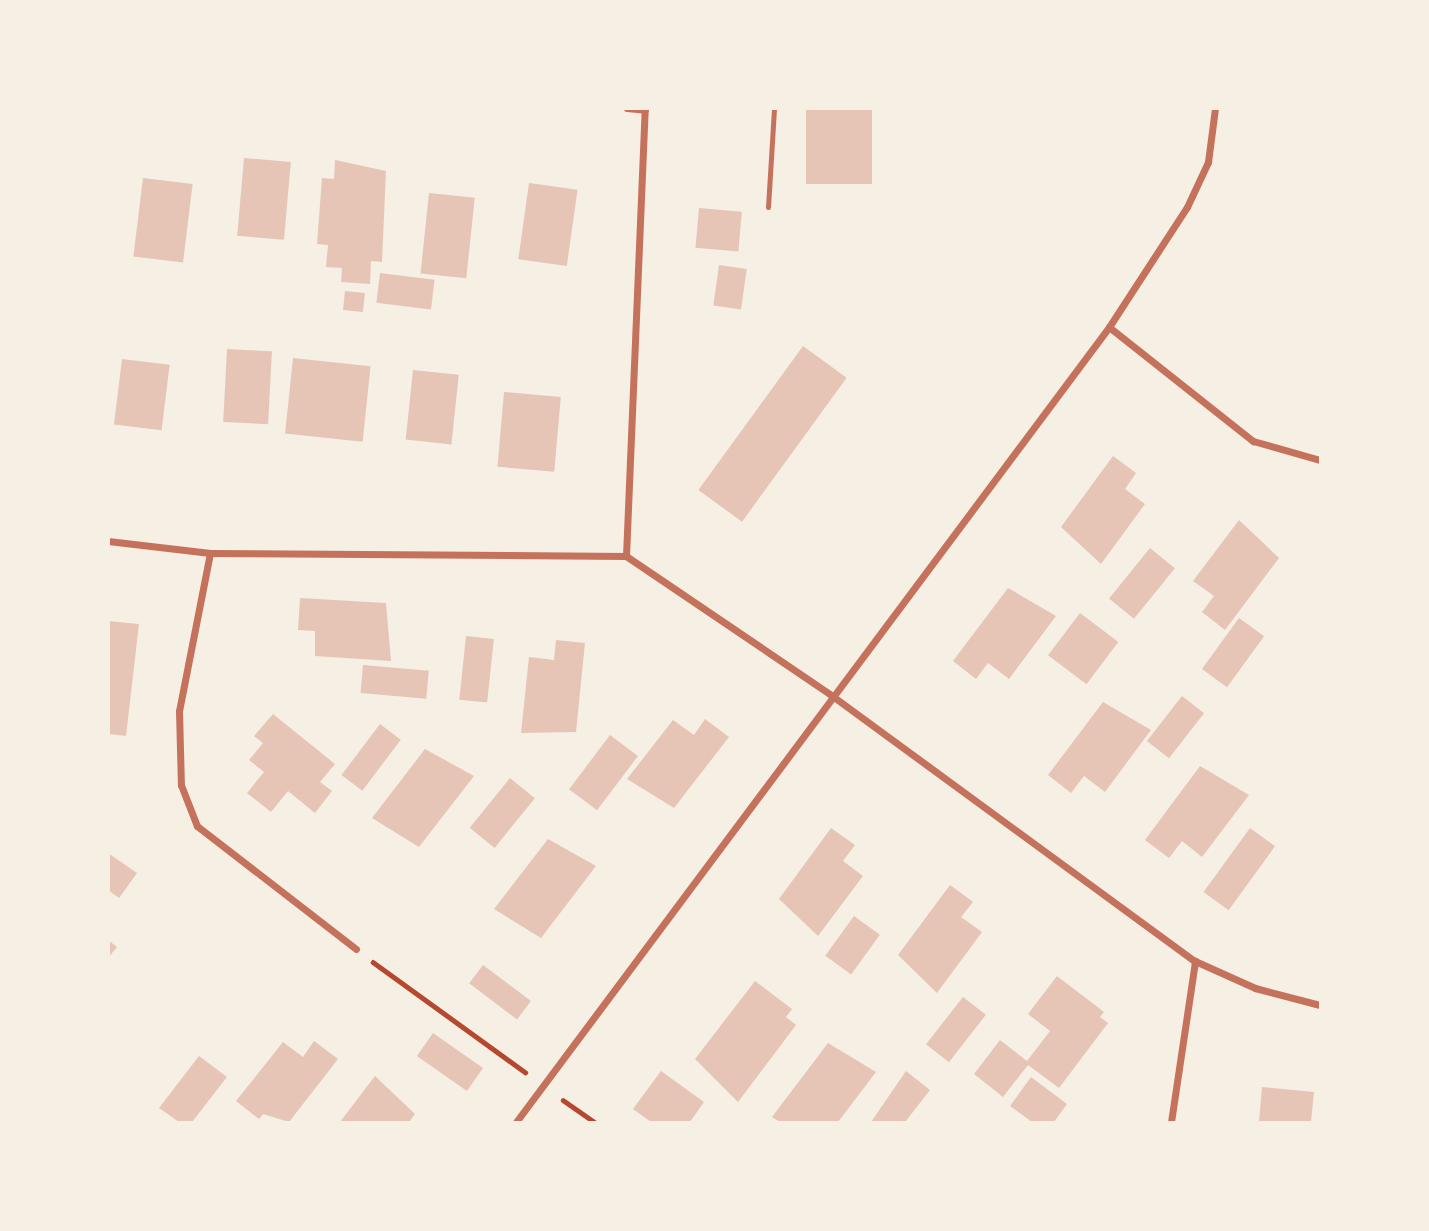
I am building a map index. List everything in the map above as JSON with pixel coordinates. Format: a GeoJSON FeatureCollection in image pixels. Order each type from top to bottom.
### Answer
{"type":"FeatureCollection","features":[{"type":"Feature","properties":{"kind":"street"},"geometry":{"type":"LineString","coordinates":[[626,556],[645,109],[628,108]]}},
{"type":"Feature","properties":{"kind":"street"},"geometry":{"type":"LineString","coordinates":[[516,1122],[831,695],[1110,327],[1187,207],[1208,162],[1215,108]]}},
{"type":"Feature","properties":{"kind":"street"},"geometry":{"type":"LineString","coordinates":[[1110,327],[1253,441],[1321,460]]}},
{"type":"Feature","properties":{"kind":"street"},"geometry":{"type":"LineString","coordinates":[[108,541],[210,553],[626,556],[831,695],[1195,961],[1255,988],[1321,1005]]}},
{"type":"Feature","properties":{"kind":"street"},"geometry":{"type":"LineString","coordinates":[[210,553],[179,711],[181,785],[197,826],[356,949]]}},
{"type":"Feature","properties":{"kind":"street"},"geometry":{"type":"LineString","coordinates":[[1171,1122],[1195,961]]}},
{"type":"Feature","properties":{"kind":"lane"},"geometry":{"type":"LineString","coordinates":[[768,207],[774,108]]}},
{"type":"Feature","properties":{"kind":"path"},"geometry":{"type":"LineString","coordinates":[[356,949],[594,1122]]}},
{"type":"Feature","properties":{"kind":"building"},"geometry":{"type":"Polygon","coordinates":[[[806,108],[872,108],[872,184],[806,184],[806,108]]]}},
{"type":"Feature","properties":{"kind":"building"},"geometry":{"type":"Polygon","coordinates":[[[244,158],[291,162],[284,240],[237,236],[244,158]]]}},
{"type":"Feature","properties":{"kind":"building"},"geometry":{"type":"Polygon","coordinates":[[[335,160],[386,171],[382,262],[371,261],[370,284],[341,282],[342,268],[326,267],[328,245],[317,244],[322,178],[334,179],[335,160]]]}},
{"type":"Feature","properties":{"kind":"building"},"geometry":{"type":"Polygon","coordinates":[[[143,178],[193,184],[183,263],[133,256],[143,178]]]}},
{"type":"Feature","properties":{"kind":"building"},"geometry":{"type":"Polygon","coordinates":[[[529,183],[578,190],[567,266],[518,259],[529,183]]]}},
{"type":"Feature","properties":{"kind":"building"},"geometry":{"type":"Polygon","coordinates":[[[429,193],[475,198],[466,278],[421,274],[429,193]]]}},
{"type":"Feature","properties":{"kind":"building"},"geometry":{"type":"Polygon","coordinates":[[[699,208],[742,212],[738,252],[696,248],[699,208]]]}},
{"type":"Feature","properties":{"kind":"building"},"geometry":{"type":"Polygon","coordinates":[[[719,265],[747,269],[741,309],[713,306],[719,265]]]}},
{"type":"Feature","properties":{"kind":"building"},"geometry":{"type":"Polygon","coordinates":[[[380,273],[435,280],[431,309],[376,303],[380,273]]]}},
{"type":"Feature","properties":{"kind":"building"},"geometry":{"type":"Polygon","coordinates":[[[345,291],[365,293],[363,312],[343,310],[345,291]]]}},
{"type":"Feature","properties":{"kind":"building"},"geometry":{"type":"Polygon","coordinates":[[[803,346],[847,378],[742,522],[698,490],[803,346]]]}},
{"type":"Feature","properties":{"kind":"building"},"geometry":{"type":"Polygon","coordinates":[[[227,349],[272,351],[268,424],[223,422],[227,349]]]}},
{"type":"Feature","properties":{"kind":"building"},"geometry":{"type":"Polygon","coordinates":[[[293,358],[371,366],[363,442],[285,434],[293,358]]]}},
{"type":"Feature","properties":{"kind":"building"},"geometry":{"type":"Polygon","coordinates":[[[122,359],[170,365],[162,430],[114,425],[122,359]]]}},
{"type":"Feature","properties":{"kind":"building"},"geometry":{"type":"Polygon","coordinates":[[[413,370],[459,375],[451,444],[406,440],[413,370]]]}},
{"type":"Feature","properties":{"kind":"building"},"geometry":{"type":"Polygon","coordinates":[[[504,392],[561,397],[554,472],[497,467],[504,392]]]}},
{"type":"Feature","properties":{"kind":"building"},"geometry":{"type":"Polygon","coordinates":[[[1113,456],[1136,473],[1125,489],[1145,504],[1101,564],[1061,527],[1113,456]]]}},
{"type":"Feature","properties":{"kind":"building"},"geometry":{"type":"Polygon","coordinates":[[[1239,520],[1279,558],[1225,630],[1202,612],[1214,596],[1193,581],[1239,520]]]}},
{"type":"Feature","properties":{"kind":"building"},"geometry":{"type":"Polygon","coordinates":[[[1150,548],[1175,568],[1134,619],[1109,599],[1150,548]]]}},
{"type":"Feature","properties":{"kind":"building"},"geometry":{"type":"Polygon","coordinates":[[[1008,588],[1056,616],[1009,679],[988,663],[976,679],[953,661],[1008,588]]]}},
{"type":"Feature","properties":{"kind":"building"},"geometry":{"type":"Polygon","coordinates":[[[300,598],[386,603],[391,661],[315,656],[315,631],[298,630],[300,598]]]}},
{"type":"Feature","properties":{"kind":"building"},"geometry":{"type":"Polygon","coordinates":[[[1080,613],[1118,642],[1086,684],[1048,655],[1080,613]]]}},
{"type":"Feature","properties":{"kind":"building"},"geometry":{"type":"Polygon","coordinates":[[[1239,618],[1264,636],[1227,687],[1202,669],[1239,618]]]}},
{"type":"Feature","properties":{"kind":"building"},"geometry":{"type":"Polygon","coordinates":[[[108,621],[139,624],[126,736],[108,734],[108,621]]]}},
{"type":"Feature","properties":{"kind":"building"},"geometry":{"type":"Polygon","coordinates":[[[466,636],[494,639],[487,703],[459,700],[466,636]]]}},
{"type":"Feature","properties":{"kind":"building"},"geometry":{"type":"Polygon","coordinates":[[[556,640],[585,643],[576,732],[521,733],[529,657],[554,660],[556,640]]]}},
{"type":"Feature","properties":{"kind":"building"},"geometry":{"type":"Polygon","coordinates":[[[363,665],[429,671],[426,699],[361,693],[363,665]]]}},
{"type":"Feature","properties":{"kind":"building"},"geometry":{"type":"Polygon","coordinates":[[[1182,696],[1204,713],[1169,758],[1147,741],[1182,696]]]}},
{"type":"Feature","properties":{"kind":"building"},"geometry":{"type":"Polygon","coordinates":[[[1103,702],[1151,730],[1105,792],[1084,776],[1071,793],[1048,775],[1103,702]]]}},
{"type":"Feature","properties":{"kind":"building"},"geometry":{"type":"Polygon","coordinates":[[[273,714],[335,764],[320,782],[332,791],[315,813],[288,791],[271,812],[247,793],[264,772],[249,760],[263,743],[254,736],[273,714]]]}},
{"type":"Feature","properties":{"kind":"building"},"geometry":{"type":"Polygon","coordinates":[[[705,719],[729,737],[674,808],[627,779],[673,720],[694,735],[705,719]]]}},
{"type":"Feature","properties":{"kind":"building"},"geometry":{"type":"Polygon","coordinates":[[[380,724],[401,740],[362,791],[341,775],[380,724]]]}},
{"type":"Feature","properties":{"kind":"building"},"geometry":{"type":"Polygon","coordinates":[[[610,735],[638,756],[597,810],[569,789],[610,735]]]}},
{"type":"Feature","properties":{"kind":"building"},"geometry":{"type":"Polygon","coordinates":[[[425,749],[474,776],[419,847],[372,818],[425,749]]]}},
{"type":"Feature","properties":{"kind":"building"},"geometry":{"type":"Polygon","coordinates":[[[1200,766],[1249,795],[1202,857],[1182,841],[1169,858],[1145,840],[1200,766]]]}},
{"type":"Feature","properties":{"kind":"building"},"geometry":{"type":"Polygon","coordinates":[[[510,778],[535,798],[495,848],[470,828],[510,778]]]}},
{"type":"Feature","properties":{"kind":"building"},"geometry":{"type":"Polygon","coordinates":[[[831,828],[855,845],[843,861],[863,876],[818,936],[779,899],[831,828]]]}},
{"type":"Feature","properties":{"kind":"building"},"geometry":{"type":"Polygon","coordinates":[[[1250,828],[1275,846],[1229,910],[1204,892],[1250,828]]]}},
{"type":"Feature","properties":{"kind":"building"},"geometry":{"type":"Polygon","coordinates":[[[548,839],[596,866],[541,938],[494,909],[548,839]]]}},
{"type":"Feature","properties":{"kind":"building"},"geometry":{"type":"Polygon","coordinates":[[[108,853],[137,873],[119,898],[108,890],[108,853]]]}},
{"type":"Feature","properties":{"kind":"building"},"geometry":{"type":"Polygon","coordinates":[[[950,885],[973,902],[961,917],[982,932],[937,993],[898,955],[950,885]]]}},
{"type":"Feature","properties":{"kind":"building"},"geometry":{"type":"Polygon","coordinates":[[[854,916],[880,935],[851,974],[825,956],[854,916]]]}},
{"type":"Feature","properties":{"kind":"building"},"geometry":{"type":"Polygon","coordinates":[[[108,940],[117,947],[108,958],[108,940]]]}},
{"type":"Feature","properties":{"kind":"building"},"geometry":{"type":"Polygon","coordinates":[[[483,965],[531,1001],[517,1019],[469,983],[483,965]]]}},
{"type":"Feature","properties":{"kind":"building"},"geometry":{"type":"Polygon","coordinates":[[[1057,976],[1104,1012],[1100,1017],[1108,1023],[1059,1088],[1028,1065],[1003,1097],[974,1074],[1000,1040],[1027,1061],[1050,1031],[1028,1014],[1057,976]]]}},
{"type":"Feature","properties":{"kind":"building"},"geometry":{"type":"Polygon","coordinates":[[[755,981],[792,1009],[786,1017],[796,1025],[738,1102],[695,1059],[755,981]]]}},
{"type":"Feature","properties":{"kind":"building"},"geometry":{"type":"Polygon","coordinates":[[[963,997],[986,1015],[949,1062],[926,1044],[963,997]]]}},
{"type":"Feature","properties":{"kind":"building"},"geometry":{"type":"Polygon","coordinates":[[[433,1033],[483,1068],[467,1091],[417,1056],[433,1033]]]}},
{"type":"Feature","properties":{"kind":"building"},"geometry":{"type":"Polygon","coordinates":[[[314,1041],[338,1059],[289,1122],[263,1114],[259,1119],[236,1101],[283,1042],[303,1057],[314,1041]]]}},
{"type":"Feature","properties":{"kind":"building"},"geometry":{"type":"Polygon","coordinates":[[[828,1043],[876,1072],[838,1122],[780,1122],[772,1117],[828,1043]]]}},
{"type":"Feature","properties":{"kind":"building"},"geometry":{"type":"Polygon","coordinates":[[[199,1056],[227,1077],[192,1122],[179,1122],[159,1108],[199,1056]]]}},
{"type":"Feature","properties":{"kind":"building"},"geometry":{"type":"Polygon","coordinates":[[[661,1071],[704,1102],[690,1122],[651,1122],[633,1109],[661,1071]]]}},
{"type":"Feature","properties":{"kind":"building"},"geometry":{"type":"Polygon","coordinates":[[[906,1071],[930,1090],[905,1122],[871,1122],[906,1071]]]}},
{"type":"Feature","properties":{"kind":"building"},"geometry":{"type":"Polygon","coordinates":[[[375,1076],[415,1114],[409,1122],[340,1122],[375,1076]]]}},
{"type":"Feature","properties":{"kind":"building"},"geometry":{"type":"Polygon","coordinates":[[[1031,1077],[1067,1104],[1054,1122],[1032,1122],[1010,1106],[1031,1077]]]}},
{"type":"Feature","properties":{"kind":"building"},"geometry":{"type":"Polygon","coordinates":[[[1262,1087],[1314,1092],[1311,1122],[1259,1122],[1262,1087]]]}}]}
